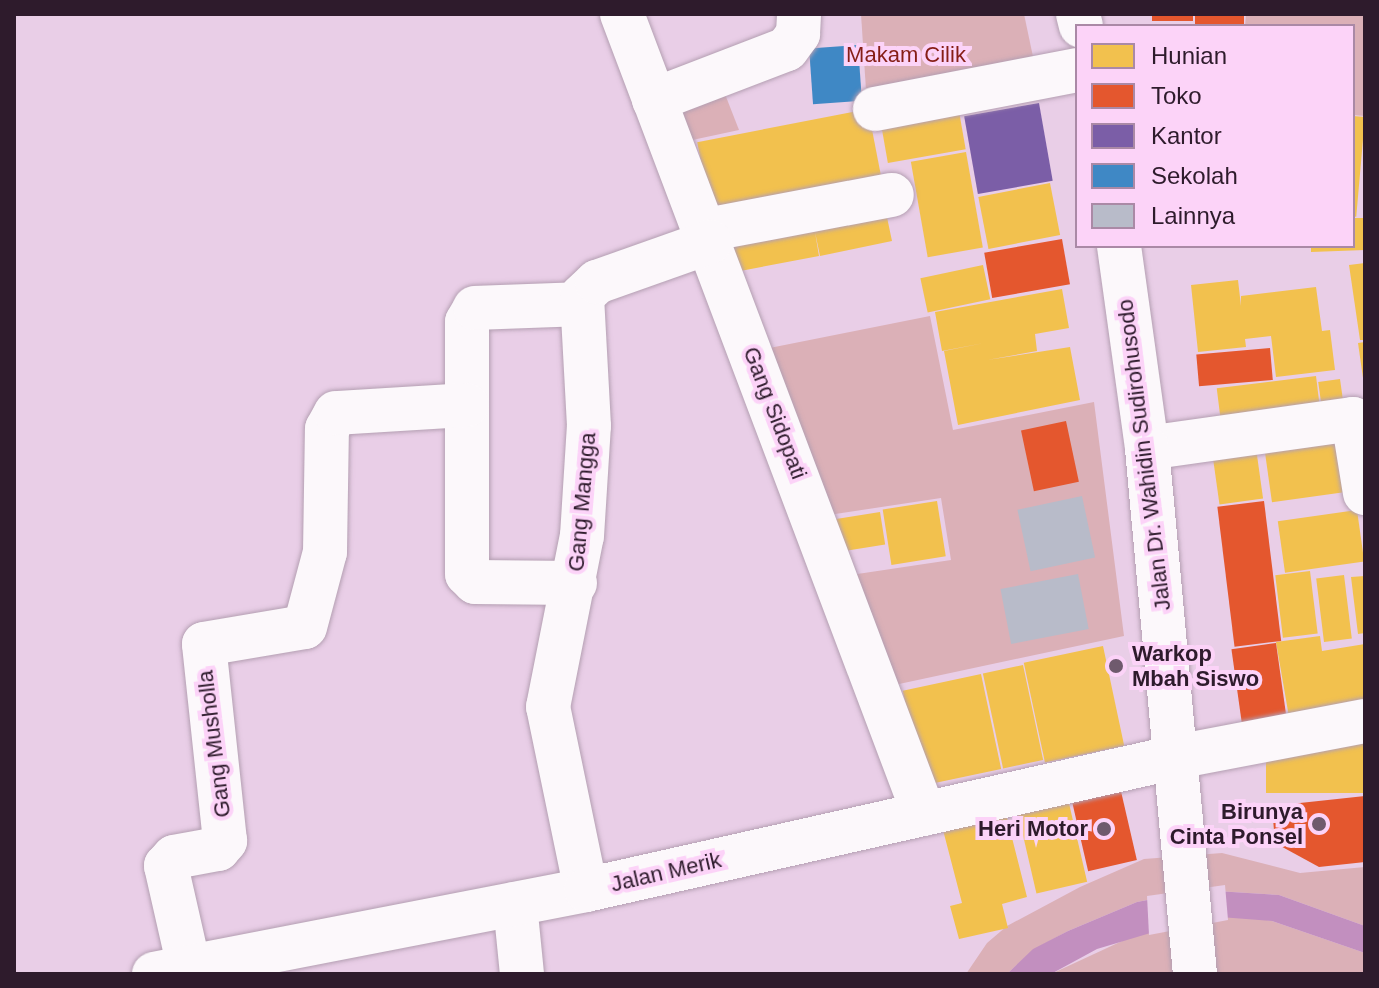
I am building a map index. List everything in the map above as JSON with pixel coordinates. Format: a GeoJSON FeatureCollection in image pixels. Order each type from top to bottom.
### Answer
{"type":"FeatureCollection","features":[{"type":"Feature","properties":{"kind":"main road","name":"Gang Sidopati"},"geometry":{"type":"LineString","coordinates":[[622,14],[924,814]]}},
{"type":"Feature","properties":{"kind":"main road"},"geometry":{"type":"LineString","coordinates":[[654,100],[787,49],[798,34],[799,14]]}},
{"type":"Feature","properties":{"kind":"main road"},"geometry":{"type":"LineString","coordinates":[[875,109],[1075,70]]}},
{"type":"Feature","properties":{"kind":"main road"},"geometry":{"type":"LineString","coordinates":[[575,583],[469,577],[467,405],[471,311],[582,304],[584,290],[597,282],[708,236],[892,195]]}},
{"type":"Feature","properties":{"kind":"main road","name":"Jalan Dr. Wahidin Sudirohusodo"},"geometry":{"type":"LineString","coordinates":[[1119,248],[1147,448],[1195,974]]}},
{"type":"Feature","properties":{"kind":"main road","name":"Gang Mangga"},"geometry":{"type":"LineString","coordinates":[[582,304],[589,426],[575,583],[549,687],[548,707],[586,890]]}},
{"type":"Feature","properties":{"kind":"main road","name":"Gang Musholla"},"geometry":{"type":"LineString","coordinates":[[172,971],[166,866],[174,857],[218,849],[225,841],[204,644],[295,632],[307,625],[325,552],[327,429],[332,416],[350,409],[467,405]]}},
{"type":"Feature","properties":{"kind":"main road"},"geometry":{"type":"LineString","coordinates":[[1147,448],[1359,418],[1365,493]]}},
{"type":"Feature","properties":{"kind":"main road","name":"Jalan Merik"},"geometry":{"type":"LineString","coordinates":[[172,971],[586,890],[1176,757],[1365,721]]}},
{"type":"Feature","properties":{"kind":"main road"},"geometry":{"type":"LineString","coordinates":[[515,904],[522,974]]}},
{"type":"Feature","properties":{"kind":"green space","name":"Makam Cilik"},"geometry":{"type":"Polygon","coordinates":[[[861,14],[1024,14],[1036,71],[867,105],[861,14]]]}},
{"type":"Feature","properties":{"kind":"green space"},"geometry":{"type":"Polygon","coordinates":[[[1246,14],[1365,14],[1365,116],[1355,115],[1355,24],[1245,24],[1246,14]]]}},
{"type":"Feature","properties":{"kind":"green space"},"geometry":{"type":"Polygon","coordinates":[[[723,89],[739,130],[683,142],[671,108],[723,89]]]}},
{"type":"Feature","properties":{"kind":"green space"},"geometry":{"type":"Polygon","coordinates":[[[930,316],[953,430],[1094,402],[1124,636],[885,687],[844,576],[951,560],[941,498],[822,516],[760,350],[930,316]]]}},
{"type":"Feature","properties":{"kind":"green space"},"geometry":{"type":"Polygon","coordinates":[[[1222,853],[1300,873],[1365,867],[1365,926],[1279,895],[1200,890],[1137,902],[1068,931],[1033,950],[1007,974],[966,974],[987,943],[1007,926],[1080,887],[1144,859],[1222,853]]]}},
{"type":"Feature","properties":{"kind":"green space"},"geometry":{"type":"Polygon","coordinates":[[[1238,915],[1272,921],[1365,953],[1365,974],[1051,974],[1135,935],[1207,916],[1238,915]]]}},
{"type":"Feature","properties":{"kind":"shaded area"},"geometry":{"type":"Polygon","coordinates":[[[1200,890],[1279,895],[1365,926],[1365,953],[1272,921],[1207,916],[1097,949],[1051,974],[1007,974],[1033,949],[1068,931],[1137,902],[1200,890]]]}},
{"type":"Feature","properties":{"kind":"pier"},"geometry":{"type":"Polygon","coordinates":[[[1225,885],[1228,920],[1149,935],[1147,896],[1225,885]]]}},
{"type":"Feature","properties":{"kind":"building: Hunian"},"geometry":{"type":"Polygon","coordinates":[[[957,100],[966,149],[888,163],[879,114],[957,100]]]}},
{"type":"Feature","properties":{"kind":"building: Hunian"},"geometry":{"type":"Polygon","coordinates":[[[868,109],[884,190],[713,224],[697,142],[868,109]]]}},
{"type":"Feature","properties":{"kind":"building: Hunian"},"geometry":{"type":"Polygon","coordinates":[[[1355,116],[1365,117],[1356,217],[1355,217],[1355,116]]]}},
{"type":"Feature","properties":{"kind":"building: Hunian"},"geometry":{"type":"Polygon","coordinates":[[[966,152],[983,248],[928,257],[911,162],[966,152]]]}},
{"type":"Feature","properties":{"kind":"building: Hunian"},"geometry":{"type":"Polygon","coordinates":[[[1050,183],[1060,235],[988,249],[978,197],[1050,183]]]}},
{"type":"Feature","properties":{"kind":"building: Hunian"},"geometry":{"type":"Polygon","coordinates":[[[884,203],[892,241],[820,256],[815,232],[819,256],[735,272],[726,233],[884,203]]]}},
{"type":"Feature","properties":{"kind":"building: Hunian"},"geometry":{"type":"Polygon","coordinates":[[[1355,218],[1365,218],[1365,250],[1311,252],[1311,248],[1355,248],[1355,218]]]}},
{"type":"Feature","properties":{"kind":"building: Hunian"},"geometry":{"type":"Polygon","coordinates":[[[1365,263],[1365,340],[1360,340],[1349,265],[1365,263]]]}},
{"type":"Feature","properties":{"kind":"building: Hunian"},"geometry":{"type":"Polygon","coordinates":[[[983,265],[990,299],[928,313],[920,278],[983,265]]]}},
{"type":"Feature","properties":{"kind":"building: Hunian"},"geometry":{"type":"Polygon","coordinates":[[[1238,280],[1241,306],[1241,296],[1316,287],[1322,331],[1330,330],[1335,370],[1276,377],[1271,336],[1245,339],[1246,347],[1198,352],[1191,285],[1238,280]]]}},
{"type":"Feature","properties":{"kind":"building: Hunian"},"geometry":{"type":"Polygon","coordinates":[[[1062,289],[1069,328],[1035,334],[1037,351],[987,360],[1070,347],[1080,400],[958,425],[944,351],[984,343],[942,351],[935,312],[1062,289]]]}},
{"type":"Feature","properties":{"kind":"building: Hunian"},"geometry":{"type":"Polygon","coordinates":[[[1365,342],[1365,378],[1363,378],[1358,343],[1365,342]]]}},
{"type":"Feature","properties":{"kind":"building: Hunian"},"geometry":{"type":"Polygon","coordinates":[[[1316,376],[1321,419],[1222,431],[1217,388],[1316,376]]]}},
{"type":"Feature","properties":{"kind":"building: Hunian"},"geometry":{"type":"Polygon","coordinates":[[[1340,379],[1345,415],[1323,418],[1318,382],[1340,379]]]}},
{"type":"Feature","properties":{"kind":"building: Hunian"},"geometry":{"type":"Polygon","coordinates":[[[1341,433],[1349,491],[1272,502],[1264,444],[1341,433]]]}},
{"type":"Feature","properties":{"kind":"building: Hunian"},"geometry":{"type":"Polygon","coordinates":[[[1255,441],[1263,498],[1220,505],[1211,447],[1255,441]]]}},
{"type":"Feature","properties":{"kind":"building: Hunian"},"geometry":{"type":"Polygon","coordinates":[[[937,501],[946,556],[891,565],[883,510],[937,501]]]}},
{"type":"Feature","properties":{"kind":"building: Hunian"},"geometry":{"type":"Polygon","coordinates":[[[1357,510],[1364,561],[1285,573],[1278,521],[1357,510]]]}},
{"type":"Feature","properties":{"kind":"building: Hunian"},"geometry":{"type":"Polygon","coordinates":[[[880,512],[885,545],[837,552],[832,520],[880,512]]]}},
{"type":"Feature","properties":{"kind":"building: Hunian"},"geometry":{"type":"Polygon","coordinates":[[[1310,571],[1318,634],[1283,638],[1275,575],[1310,571]]]}},
{"type":"Feature","properties":{"kind":"building: Hunian"},"geometry":{"type":"Polygon","coordinates":[[[1344,575],[1352,639],[1324,642],[1316,578],[1344,575]]]}},
{"type":"Feature","properties":{"kind":"building: Hunian"},"geometry":{"type":"Polygon","coordinates":[[[1365,576],[1365,633],[1358,634],[1351,577],[1365,576]]]}},
{"type":"Feature","properties":{"kind":"building: Hunian"},"geometry":{"type":"Polygon","coordinates":[[[1320,636],[1322,651],[1365,644],[1365,700],[1289,717],[1276,642],[1320,636]]]}},
{"type":"Feature","properties":{"kind":"building: Hunian"},"geometry":{"type":"Polygon","coordinates":[[[1103,646],[1124,746],[1045,763],[1024,663],[1103,646]]]}},
{"type":"Feature","properties":{"kind":"building: Hunian"},"geometry":{"type":"Polygon","coordinates":[[[1023,665],[1043,760],[1003,768],[983,674],[1023,665]]]}},
{"type":"Feature","properties":{"kind":"building: Hunian"},"geometry":{"type":"Polygon","coordinates":[[[981,674],[1001,769],[923,786],[903,691],[981,674]]]}},
{"type":"Feature","properties":{"kind":"building: Hunian"},"geometry":{"type":"Polygon","coordinates":[[[1266,744],[1365,744],[1365,793],[1266,793],[1266,744]]]}},
{"type":"Feature","properties":{"kind":"building: Hunian"},"geometry":{"type":"Polygon","coordinates":[[[1068,799],[1087,882],[1036,894],[1017,811],[1068,799]]]}},
{"type":"Feature","properties":{"kind":"building: Hunian"},"geometry":{"type":"Polygon","coordinates":[[[1006,814],[1027,897],[1002,904],[1008,928],[959,939],[950,906],[962,903],[943,830],[1006,814]]]}},
{"type":"Feature","properties":{"kind":"building: Toko"},"geometry":{"type":"Polygon","coordinates":[[[1152,14],[1193,14],[1193,21],[1152,21],[1152,14]]]}},
{"type":"Feature","properties":{"kind":"building: Toko"},"geometry":{"type":"Polygon","coordinates":[[[1195,14],[1244,14],[1244,24],[1195,24],[1195,14]]]}},
{"type":"Feature","properties":{"kind":"building: Toko"},"geometry":{"type":"Polygon","coordinates":[[[1062,239],[1070,284],[992,298],[984,253],[1062,239]]]}},
{"type":"Feature","properties":{"kind":"building: Toko"},"geometry":{"type":"Polygon","coordinates":[[[1270,348],[1273,380],[1199,386],[1196,354],[1270,348]]]}},
{"type":"Feature","properties":{"kind":"building: Toko"},"geometry":{"type":"Polygon","coordinates":[[[1066,421],[1079,482],[1034,491],[1021,431],[1066,421]]]}},
{"type":"Feature","properties":{"kind":"building: Toko"},"geometry":{"type":"Polygon","coordinates":[[[1264,501],[1281,641],[1235,647],[1217,507],[1264,501]]]}},
{"type":"Feature","properties":{"kind":"building: Toko"},"geometry":{"type":"Polygon","coordinates":[[[1276,643],[1286,717],[1242,724],[1231,649],[1276,643]]]}},
{"type":"Feature","properties":{"kind":"building: Toko","name":"Heri Motor"},"geometry":{"type":"Polygon","coordinates":[[[1120,787],[1137,860],[1088,871],[1071,798],[1120,787]]]}},
{"type":"Feature","properties":{"kind":"building: Toko","name":"Birunya Cinta Ponsel"},"geometry":{"type":"Polygon","coordinates":[[[1365,796],[1365,862],[1319,867],[1275,843],[1272,806],[1365,796]]]}},
{"type":"Feature","properties":{"kind":"building: Kantor"},"geometry":{"type":"Polygon","coordinates":[[[1039,103],[1053,181],[978,194],[964,116],[1039,103]]]}},
{"type":"Feature","properties":{"kind":"building: Sekolah"},"geometry":{"type":"Polygon","coordinates":[[[858,45],[862,101],[813,104],[809,48],[858,45]]]}},
{"type":"Feature","properties":{"kind":"building: Lainnya"},"geometry":{"type":"Polygon","coordinates":[[[1082,496],[1095,558],[1031,571],[1017,510],[1082,496]]]}},
{"type":"Feature","properties":{"kind":"building: Lainnya"},"geometry":{"type":"Polygon","coordinates":[[[1078,574],[1089,629],[1011,644],[1000,589],[1078,574]]]}},
{"type":"Feature","properties":{"kind":"place","name":"Warkop Mbah Siswo"},"geometry":{"type":"Point","coordinates":[1116,666]}},
{"type":"Feature","properties":{"kind":"place","name":"Birunya Cinta Ponsel"},"geometry":{"type":"Point","coordinates":[1319,824]}},
{"type":"Feature","properties":{"kind":"place","name":"Heri Motor"},"geometry":{"type":"Point","coordinates":[1104,829]}}]}
